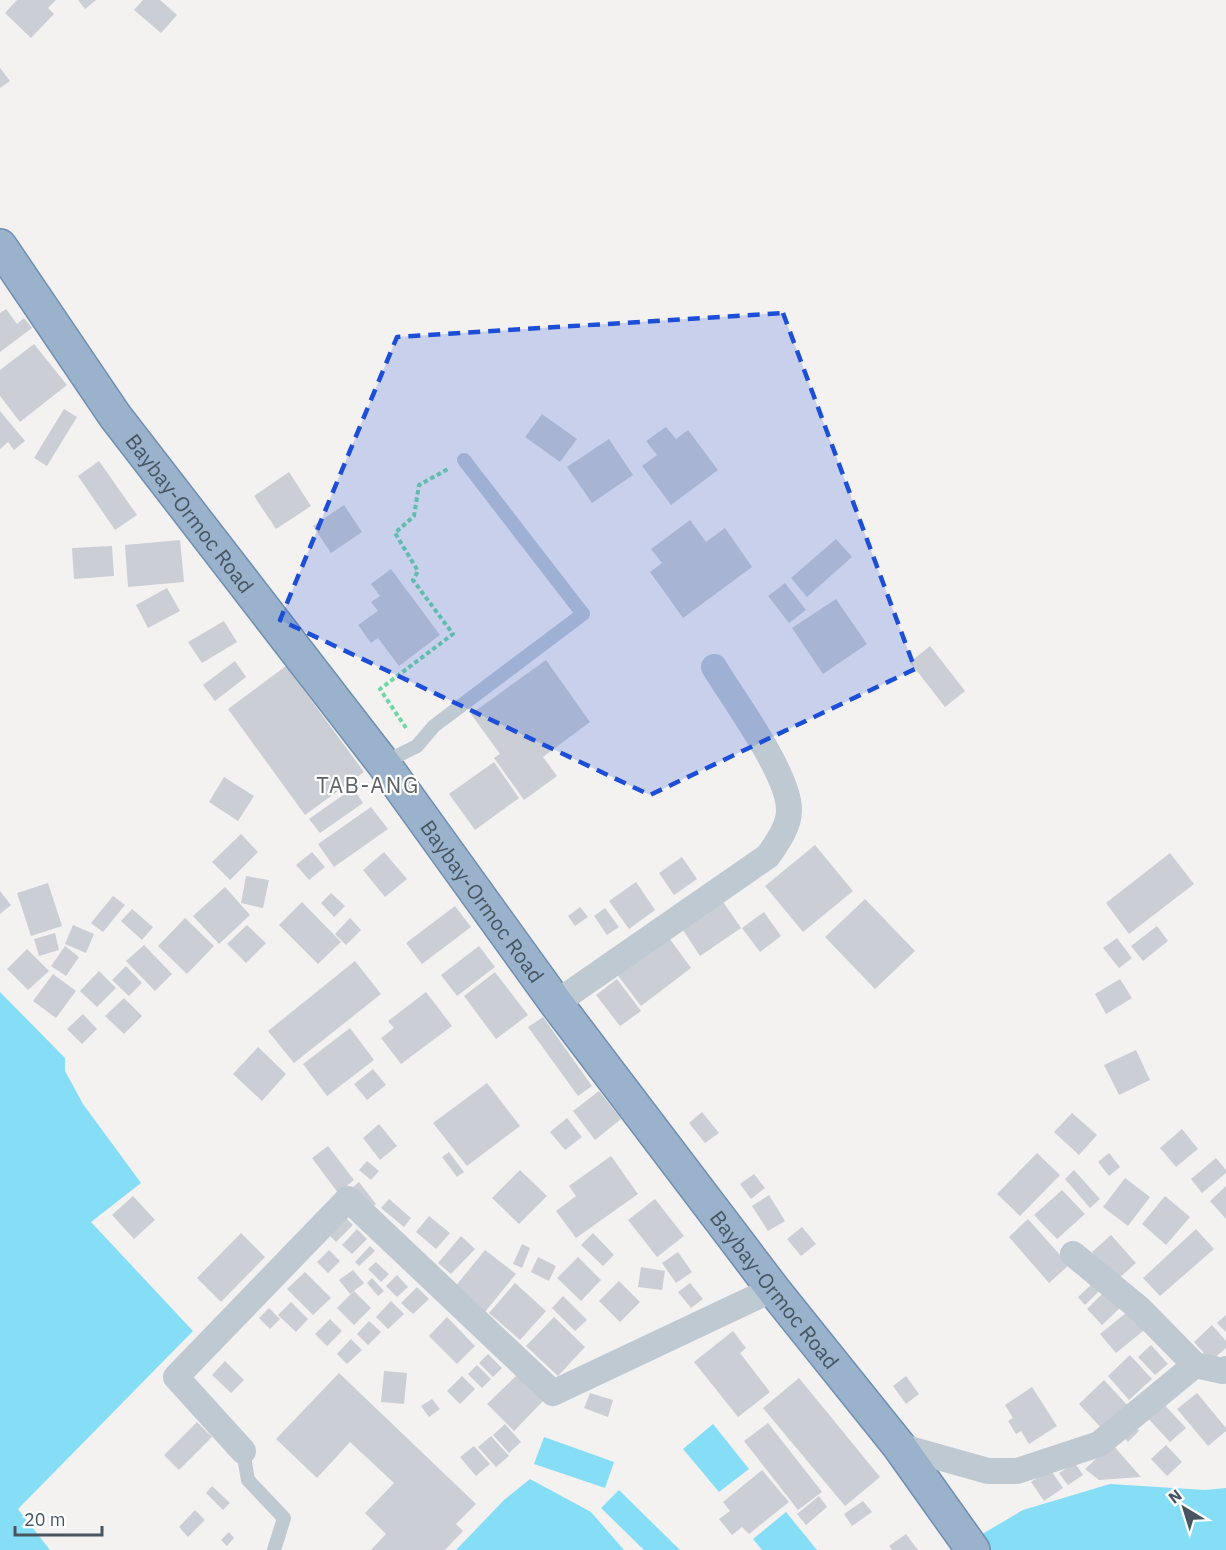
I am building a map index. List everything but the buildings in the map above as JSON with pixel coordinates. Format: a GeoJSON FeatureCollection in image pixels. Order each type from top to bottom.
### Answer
{"type":"FeatureCollection","features":[{"type":"Feature","properties":{"kind":"highway","name":"Baybay-Ormoc Road"},"geometry":{"type":"LineString","coordinates":[[0,246],[115,416],[383,763],[556,1003],[773,1289],[899,1446],[967,1541]]}},
{"type":"Feature","properties":{"kind":"street"},"geometry":{"type":"LineString","coordinates":[[556,1003],[768,856],[781,837],[789,811],[781,776],[714,667]]}},
{"type":"Feature","properties":{"kind":"street"},"geometry":{"type":"LineString","coordinates":[[243,1451],[176,1377],[348,1198],[554,1393],[773,1289]]}},
{"type":"Feature","properties":{"kind":"street"},"geometry":{"type":"LineString","coordinates":[[1074,1254],[1140,1309],[1195,1365],[1223,1371],[1226,1369]]}},
{"type":"Feature","properties":{"kind":"street"},"geometry":{"type":"LineString","coordinates":[[899,1446],[988,1471],[1017,1471],[1099,1444],[1195,1365]]}},
{"type":"Feature","properties":{"kind":"lane"},"geometry":{"type":"LineString","coordinates":[[383,763],[417,746],[434,726],[583,614],[464,460]]}},
{"type":"Feature","properties":{"kind":"lane"},"geometry":{"type":"LineString","coordinates":[[243,1451],[248,1480],[284,1518],[273,1550]]}},
{"type":"Feature","properties":{"kind":"path"},"geometry":{"type":"LineString","coordinates":[[417,746],[380,689],[453,634],[413,580],[418,571],[395,533],[414,516],[419,485],[464,460]]}},
{"type":"Feature","properties":{"kind":"highlighted area"},"geometry":{"type":"Polygon","coordinates":[[[783,313],[915,669],[650,795],[280,620],[397,337],[783,313]]]}},
{"type":"Feature","properties":{"kind":"water"},"geometry":{"type":"Polygon","coordinates":[[[0,992],[65,1058],[65,1071],[83,1104],[141,1183],[91,1222],[193,1331],[18,1509],[50,1550],[0,1550],[0,992]]]}},
{"type":"Feature","properties":{"kind":"water"},"geometry":{"type":"Polygon","coordinates":[[[713,1424],[749,1469],[719,1492],[683,1449],[713,1424]]]}},
{"type":"Feature","properties":{"kind":"water"},"geometry":{"type":"Polygon","coordinates":[[[544,1437],[614,1462],[605,1488],[534,1464],[544,1437]]]}},
{"type":"Feature","properties":{"kind":"water"},"geometry":{"type":"Polygon","coordinates":[[[530,1479],[591,1512],[624,1550],[456,1550],[504,1500],[530,1479]]]}},
{"type":"Feature","properties":{"kind":"water"},"geometry":{"type":"Polygon","coordinates":[[[1110,1484],[1205,1490],[1226,1488],[1226,1550],[955,1550],[1023,1510],[1110,1484]]]}},
{"type":"Feature","properties":{"kind":"water"},"geometry":{"type":"Polygon","coordinates":[[[619,1490],[680,1550],[644,1550],[601,1508],[619,1490]]]}},
{"type":"Feature","properties":{"kind":"water"},"geometry":{"type":"Polygon","coordinates":[[[786,1512],[817,1550],[762,1550],[753,1539],[786,1512]]]}},
{"type":"Feature","properties":{"kind":"district","name":"TAB-ANG"},"geometry":{"type":"Point","coordinates":[368,784]}}]}
